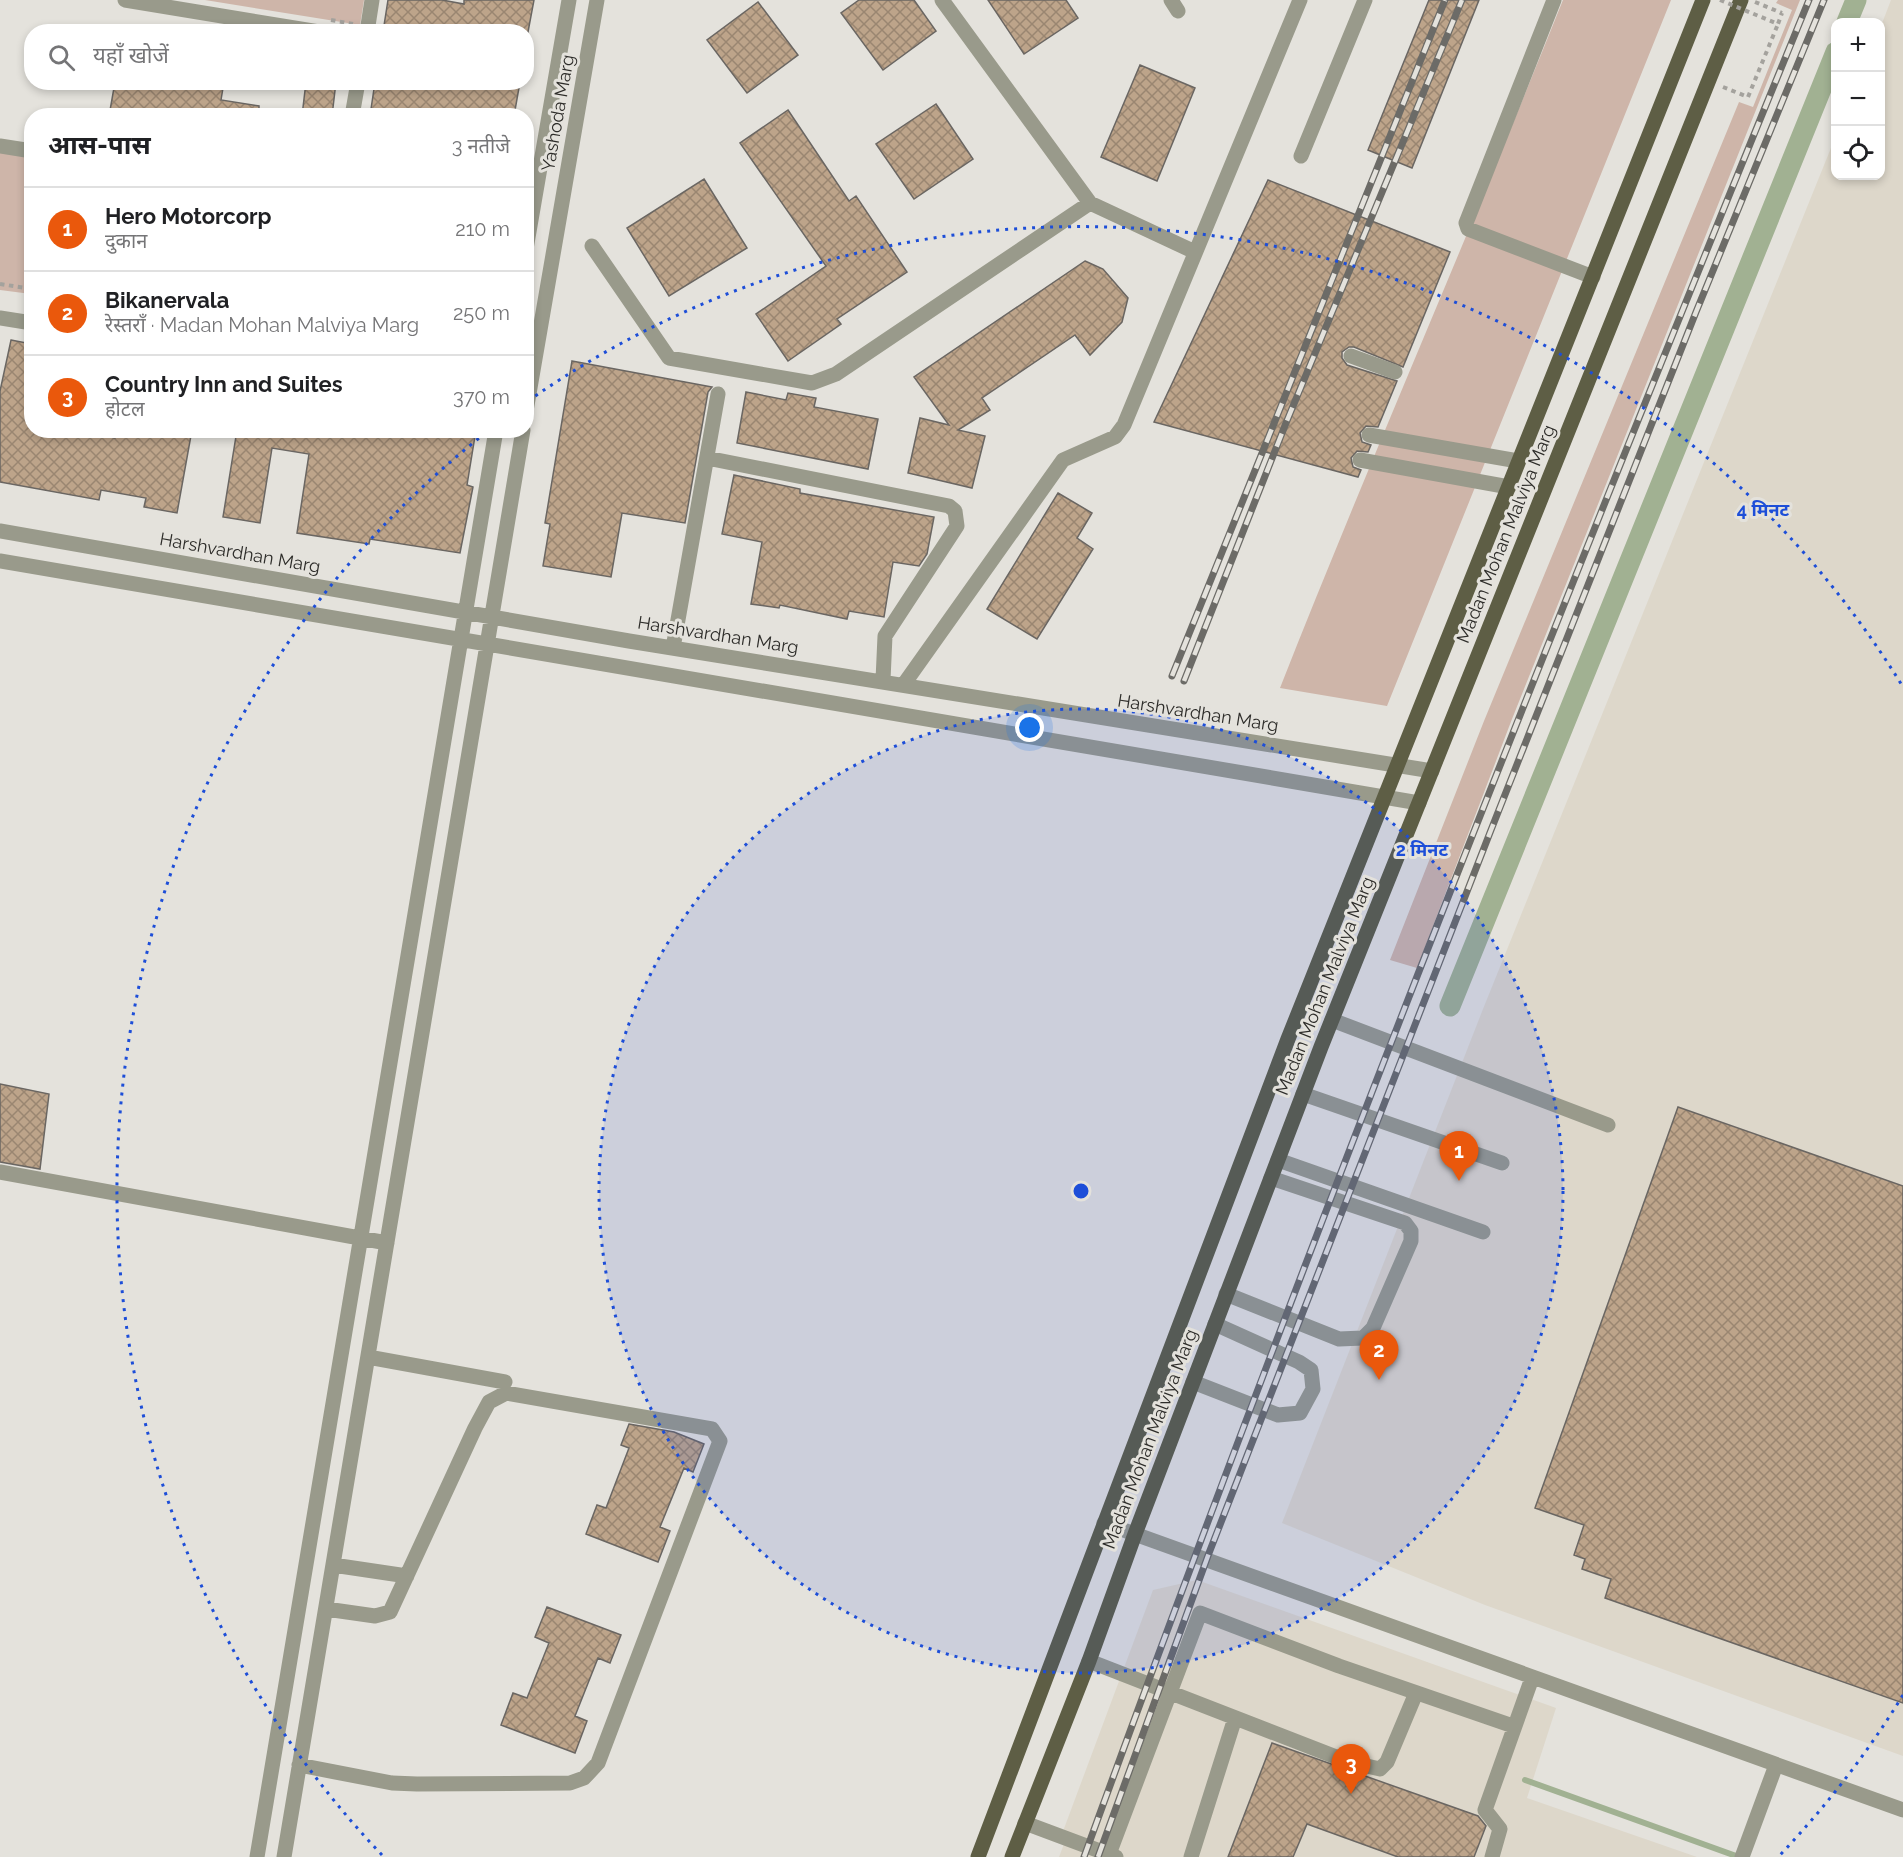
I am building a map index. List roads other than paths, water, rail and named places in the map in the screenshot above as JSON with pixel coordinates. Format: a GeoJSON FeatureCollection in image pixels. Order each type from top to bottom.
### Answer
{"type":"FeatureCollection","features":[{"type":"Feature","properties":{"kind":"main road","name":"Madan Mohan Malviya Marg"},"geometry":{"type":"LineString","coordinates":[[978,1857],[1288,1039],[1703,0]]}},
{"type":"Feature","properties":{"kind":"main road","name":"Madan Mohan Malviya Marg"},"geometry":{"type":"LineString","coordinates":[[1012,1857],[1089,1661],[1192,1382],[1332,1020],[1741,0]]}},
{"type":"Feature","properties":{"kind":"street"},"geometry":{"type":"LineString","coordinates":[[125,0],[270,24]]}},
{"type":"Feature","properties":{"kind":"street"},"geometry":{"type":"LineString","coordinates":[[368,24],[372,0]]}},
{"type":"Feature","properties":{"kind":"street","name":"Yashoda Marg"},"geometry":{"type":"LineString","coordinates":[[534,203],[569,0]]}},
{"type":"Feature","properties":{"kind":"street","name":"Yashoda Marg"},"geometry":{"type":"LineString","coordinates":[[534,366],[597,0]]}},
{"type":"Feature","properties":{"kind":"street"},"geometry":{"type":"LineString","coordinates":[[942,0],[1090,203],[1195,252]]}},
{"type":"Feature","properties":{"kind":"street"},"geometry":{"type":"LineString","coordinates":[[904,684],[1063,460],[1114,437],[1121,431],[1300,0]]}},
{"type":"Feature","properties":{"kind":"street"},"geometry":{"type":"LineString","coordinates":[[1301,156],[1365,0]]}},
{"type":"Feature","properties":{"kind":"street"},"geometry":{"type":"LineString","coordinates":[[1554,0],[1466,223],[1468,230],[1593,277]]}},
{"type":"Feature","properties":{"kind":"street"},"geometry":{"type":"LineString","coordinates":[[353,108],[357,90]]}},
{"type":"Feature","properties":{"kind":"street"},"geometry":{"type":"LineString","coordinates":[[0,146],[24,150]]}},
{"type":"Feature","properties":{"kind":"street"},"geometry":{"type":"LineString","coordinates":[[592,246],[669,358],[812,383],[836,374],[1090,203]]}},
{"type":"Feature","properties":{"kind":"street"},"geometry":{"type":"LineString","coordinates":[[0,318],[24,322]]}},
{"type":"Feature","properties":{"kind":"street"},"geometry":{"type":"LineString","coordinates":[[1351,356],[1395,372]]}},
{"type":"Feature","properties":{"kind":"street"},"geometry":{"type":"LineString","coordinates":[[673,648],[718,394]]}},
{"type":"Feature","properties":{"kind":"street"},"geometry":{"type":"LineString","coordinates":[[1368,435],[1518,461]]}},
{"type":"Feature","properties":{"kind":"street"},"geometry":{"type":"LineString","coordinates":[[257,1857],[495,438]]}},
{"type":"Feature","properties":{"kind":"street"},"geometry":{"type":"LineString","coordinates":[[284,1857],[522,438]]}},
{"type":"Feature","properties":{"kind":"street"},"geometry":{"type":"LineString","coordinates":[[707,458],[950,506],[955,511],[957,526],[885,636],[883,680]]}},
{"type":"Feature","properties":{"kind":"street"},"geometry":{"type":"LineString","coordinates":[[1360,460],[1509,487]]}},
{"type":"Feature","properties":{"kind":"street","name":"Harshvardhan Marg"},"geometry":{"type":"LineString","coordinates":[[0,531],[673,648],[883,680],[1432,771]]}},
{"type":"Feature","properties":{"kind":"street"},"geometry":{"type":"LineString","coordinates":[[0,561],[1419,803]]}},
{"type":"Feature","properties":{"kind":"street"},"geometry":{"type":"LineString","coordinates":[[1332,1020],[1608,1125]]}},
{"type":"Feature","properties":{"kind":"street"},"geometry":{"type":"LineString","coordinates":[[1303,1094],[1502,1163]]}},
{"type":"Feature","properties":{"kind":"street"},"geometry":{"type":"LineString","coordinates":[[1278,1160],[1484,1232]]}},
{"type":"Feature","properties":{"kind":"street"},"geometry":{"type":"LineString","coordinates":[[0,1172],[387,1243]]}},
{"type":"Feature","properties":{"kind":"street"},"geometry":{"type":"LineString","coordinates":[[1226,1294],[1339,1339],[1363,1338],[1373,1328],[1411,1241],[1410,1232],[1405,1223],[1271,1178]]}},
{"type":"Feature","properties":{"kind":"street"},"geometry":{"type":"LineString","coordinates":[[1192,1382],[1278,1415],[1300,1413],[1313,1389],[1311,1370],[1299,1362],[1215,1324]]}},
{"type":"Feature","properties":{"kind":"street"},"geometry":{"type":"LineString","coordinates":[[368,1357],[505,1382]]}},
{"type":"Feature","properties":{"kind":"street"},"geometry":{"type":"LineString","coordinates":[[299,1765],[392,1783],[570,1783],[584,1778],[598,1764],[720,1441],[711,1429],[506,1393],[495,1397],[489,1402],[475,1428],[390,1612],[384,1615],[326,1609]]}},
{"type":"Feature","properties":{"kind":"street"},"geometry":{"type":"LineString","coordinates":[[1104,1523],[1903,1810]]}},
{"type":"Feature","properties":{"kind":"street"},"geometry":{"type":"LineString","coordinates":[[333,1565],[407,1576]]}},
{"type":"Feature","properties":{"kind":"street"},"geometry":{"type":"LineString","coordinates":[[1025,1824],[1112,1856],[1168,1692],[1200,1612],[1416,1693],[1513,1726]]}},
{"type":"Feature","properties":{"kind":"street"},"geometry":{"type":"LineString","coordinates":[[1089,1661],[1349,1762],[1380,1769],[1387,1762],[1416,1693]]}},
{"type":"Feature","properties":{"kind":"street"},"geometry":{"type":"LineString","coordinates":[[1492,1857],[1500,1829],[1485,1810],[1532,1678]]}},
{"type":"Feature","properties":{"kind":"street"},"geometry":{"type":"LineString","coordinates":[[1191,1857],[1234,1718]]}},
{"type":"Feature","properties":{"kind":"street"},"geometry":{"type":"LineString","coordinates":[[1742,1857],[1776,1765]]}},
{"type":"Feature","properties":{"kind":"street"},"geometry":{"type":"LineString","coordinates":[[267,1795],[294,1798]]}},
{"type":"Feature","properties":{"kind":"waterway"},"geometry":{"type":"LineString","coordinates":[[1849,18],[1856,0]]}},
{"type":"Feature","properties":{"kind":"waterway"},"geometry":{"type":"LineString","coordinates":[[1450,1006],[1831,64]]}},
{"type":"Feature","properties":{"kind":"waterway"},"geometry":{"type":"LineString","coordinates":[[1525,1780],[1739,1857]]}},
{"type":"Feature","properties":{"kind":"railway"},"geometry":{"type":"LineString","coordinates":[[1172,676],[1445,0]]}},
{"type":"Feature","properties":{"kind":"railway"},"geometry":{"type":"LineString","coordinates":[[1184,681],[1286,423],[1462,0]]}},
{"type":"Feature","properties":{"kind":"railway"},"geometry":{"type":"LineString","coordinates":[[1084,1857],[1258,1390],[1437,925],[1621,462],[1809,0]]}},
{"type":"Feature","properties":{"kind":"railway"},"geometry":{"type":"LineString","coordinates":[[1098,1857],[1209,1553],[1491,830],[1696,312],[1824,0]]}},
{"type":"Feature","properties":{"kind":"place","name":"Hero Motorcorp"},"geometry":{"type":"Point","coordinates":[1459,1181]}},
{"type":"Feature","properties":{"kind":"place","name":"Bikanervala"},"geometry":{"type":"Point","coordinates":[1379,1380]}},
{"type":"Feature","properties":{"kind":"place","name":"Country Inn and Suites"},"geometry":{"type":"Point","coordinates":[1351,1794]}}]}
